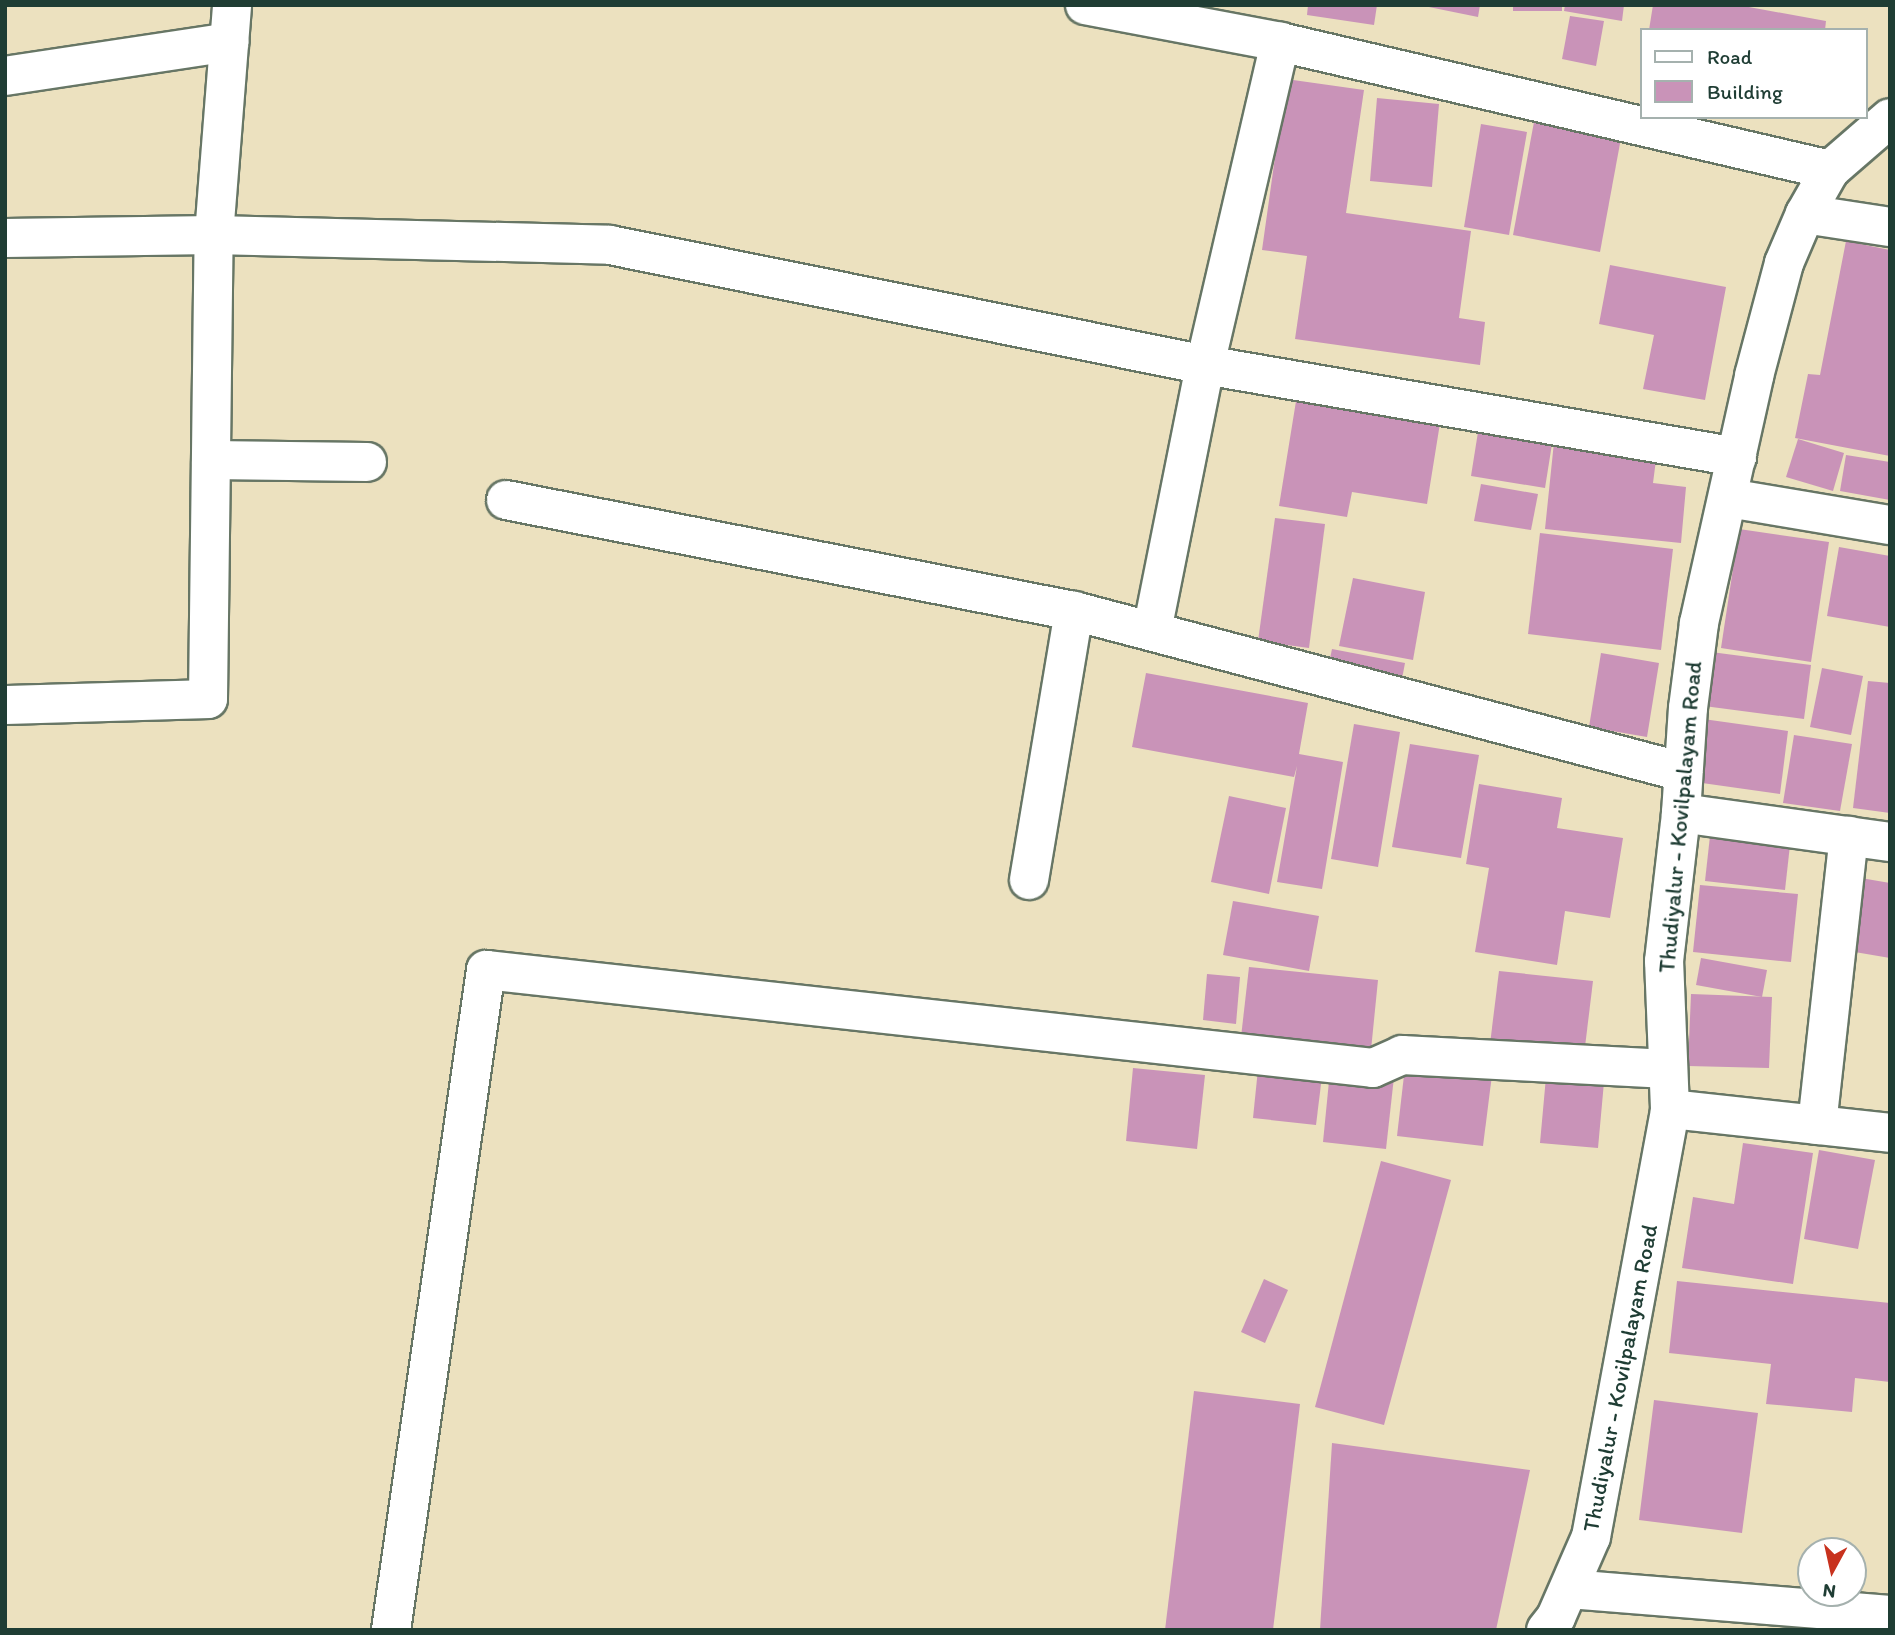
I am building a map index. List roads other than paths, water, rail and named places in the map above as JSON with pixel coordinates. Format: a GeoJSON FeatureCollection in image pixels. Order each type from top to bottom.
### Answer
{"type":"FeatureCollection","features":[{"type":"Feature","properties":{"kind":"street"},"geometry":{"type":"LineString","coordinates":[[1085,5],[1280,42],[1830,170]]}},
{"type":"Feature","properties":{"kind":"street"},"geometry":{"type":"LineString","coordinates":[[5,76],[231,24],[214,235],[208,699],[5,705]]}},
{"type":"Feature","properties":{"kind":"street"},"geometry":{"type":"LineString","coordinates":[[1152,631],[1205,365],[1280,42]]}},
{"type":"Feature","properties":{"kind":"street","name":"Thudiyalur - Kovilpalayam Road"},"geometry":{"type":"LineString","coordinates":[[1546,1630],[1556,1618],[1591,1537],[1670,1109],[1664,961],[1699,623],[1754,376],[1784,263],[1805,214],[1830,170],[1890,118]]}},
{"type":"Feature","properties":{"kind":"street"},"geometry":{"type":"LineString","coordinates":[[1805,214],[1890,227]]}},
{"type":"Feature","properties":{"kind":"street"},"geometry":{"type":"LineString","coordinates":[[5,238],[214,235],[610,245],[1205,365],[1737,457]]}},
{"type":"Feature","properties":{"kind":"street"},"geometry":{"type":"LineString","coordinates":[[211,460],[367,462]]}},
{"type":"Feature","properties":{"kind":"street"},"geometry":{"type":"LineString","coordinates":[[1728,498],[1890,525]]}},
{"type":"Feature","properties":{"kind":"street"},"geometry":{"type":"LineString","coordinates":[[506,500],[1074,611],[1683,772]]}},
{"type":"Feature","properties":{"kind":"street"},"geometry":{"type":"LineString","coordinates":[[1030,880],[1074,611]]}},
{"type":"Feature","properties":{"kind":"street"},"geometry":{"type":"LineString","coordinates":[[1681,813],[1890,842]]}},
{"type":"Feature","properties":{"kind":"street"},"geometry":{"type":"LineString","coordinates":[[1817,1125],[1849,836]]}},
{"type":"Feature","properties":{"kind":"street"},"geometry":{"type":"LineString","coordinates":[[391,1630],[486,970],[1373,1068],[1402,1055],[1668,1069]]}},
{"type":"Feature","properties":{"kind":"street"},"geometry":{"type":"LineString","coordinates":[[1670,1109],[1890,1133]]}},
{"type":"Feature","properties":{"kind":"street"},"geometry":{"type":"LineString","coordinates":[[1569,1588],[1890,1615]]}}]}
